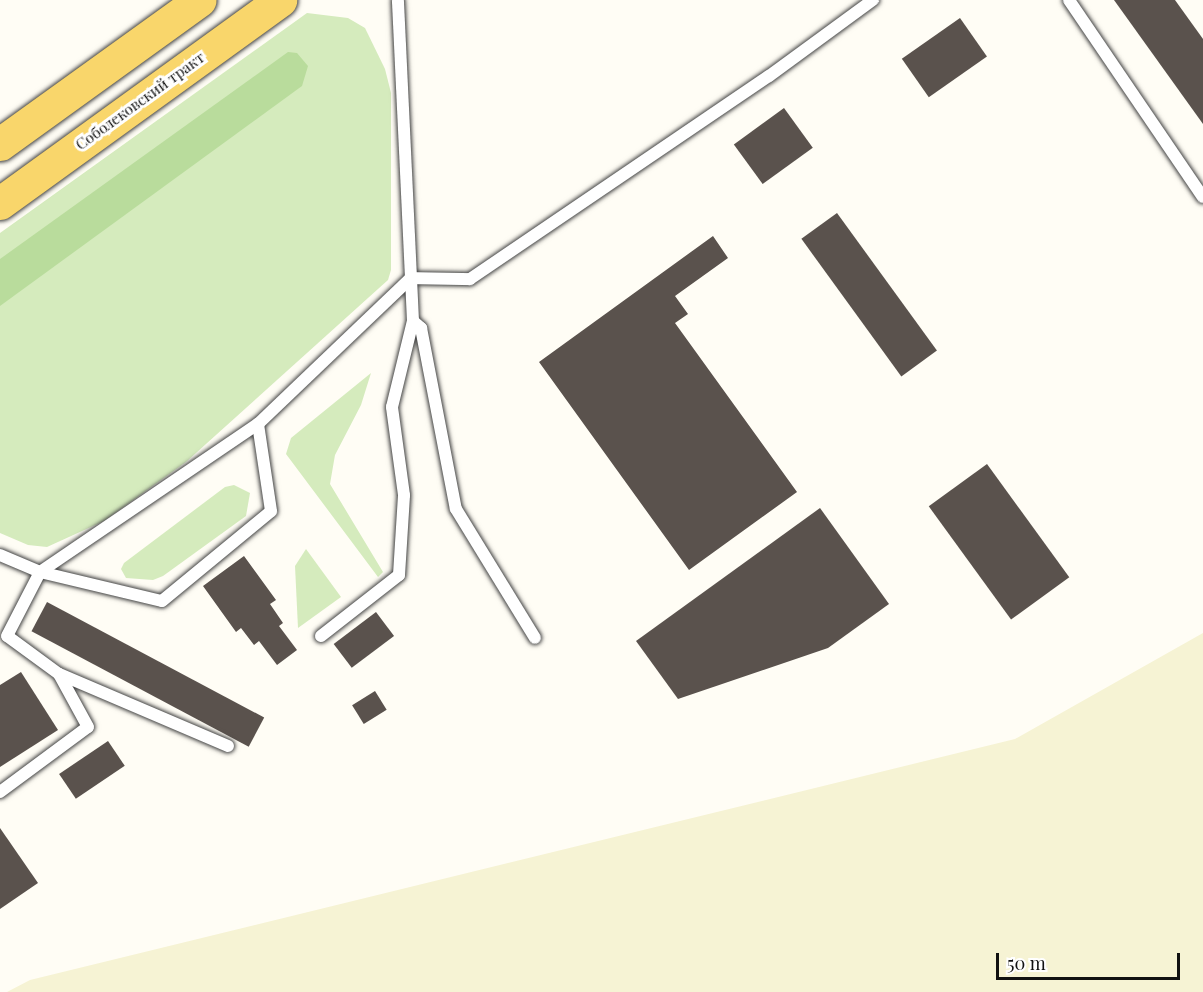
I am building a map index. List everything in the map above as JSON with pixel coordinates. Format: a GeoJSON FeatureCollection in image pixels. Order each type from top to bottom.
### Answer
{"type":"FeatureCollection","features":[{"type":"Feature","properties":{"kind":"main road"},"geometry":{"type":"LineString","coordinates":[[0,144],[200,0]]}},
{"type":"Feature","properties":{"kind":"main road","name":"Соболековский тракт"},"geometry":{"type":"LineString","coordinates":[[0,203],[280,0]]}},
{"type":"Feature","properties":{"kind":"lane"},"geometry":{"type":"LineString","coordinates":[[321,636],[399,575],[404,495],[392,407],[413,321],[398,0]]}},
{"type":"Feature","properties":{"kind":"lane"},"geometry":{"type":"LineString","coordinates":[[228,746],[59,674],[3,638],[40,572],[258,424],[411,278],[470,279],[769,76],[873,0]]}},
{"type":"Feature","properties":{"kind":"lane"},"geometry":{"type":"LineString","coordinates":[[1069,0],[1203,197]]}},
{"type":"Feature","properties":{"kind":"lane"},"geometry":{"type":"LineString","coordinates":[[413,321],[421,328],[456,509],[535,638]]}},
{"type":"Feature","properties":{"kind":"lane"},"geometry":{"type":"LineString","coordinates":[[0,555],[40,572],[162,601],[271,511],[258,424]]}},
{"type":"Feature","properties":{"kind":"lane"},"geometry":{"type":"LineString","coordinates":[[0,792],[88,727],[59,674]]}},
{"type":"Feature","properties":{"kind":"shaded area"},"geometry":{"type":"Polygon","coordinates":[[[1203,633],[1203,992],[7,992],[30,980],[1015,739],[1203,633]]]}},
{"type":"Feature","properties":{"kind":"green space"},"geometry":{"type":"Polygon","coordinates":[[[307,13],[348,18],[365,28],[385,69],[391,93],[391,270],[388,280],[186,462],[104,521],[47,547],[28,545],[0,533],[0,233],[307,13]]]}},
{"type":"Feature","properties":{"kind":"green space"},"geometry":{"type":"Polygon","coordinates":[[[288,52],[297,53],[308,66],[302,86],[0,306],[0,259],[288,52]]]}},
{"type":"Feature","properties":{"kind":"green space"},"geometry":{"type":"Polygon","coordinates":[[[371,373],[361,405],[335,455],[330,484],[383,572],[378,577],[286,454],[291,438],[371,373]]]}},
{"type":"Feature","properties":{"kind":"green space"},"geometry":{"type":"Polygon","coordinates":[[[234,485],[250,493],[246,516],[163,576],[153,580],[126,578],[121,569],[124,563],[225,487],[234,485]]]}},
{"type":"Feature","properties":{"kind":"green space"},"geometry":{"type":"Polygon","coordinates":[[[306,549],[341,597],[298,628],[295,566],[306,549]]]}},
{"type":"Feature","properties":{"kind":"building"},"geometry":{"type":"Polygon","coordinates":[[[1114,0],[1175,0],[1203,39],[1203,124],[1114,0]]]}},
{"type":"Feature","properties":{"kind":"building"},"geometry":{"type":"Polygon","coordinates":[[[960,18],[987,57],[929,97],[902,59],[960,18]]]}},
{"type":"Feature","properties":{"kind":"building"},"geometry":{"type":"Polygon","coordinates":[[[784,108],[813,148],[763,184],[734,144],[784,108]]]}},
{"type":"Feature","properties":{"kind":"building"},"geometry":{"type":"Polygon","coordinates":[[[837,213],[937,351],[901,376],[801,239],[837,213]]]}},
{"type":"Feature","properties":{"kind":"building"},"geometry":{"type":"Polygon","coordinates":[[[713,236],[728,258],[675,296],[688,314],[675,323],[797,492],[689,570],[539,362],[713,236]]]}},
{"type":"Feature","properties":{"kind":"building"},"geometry":{"type":"Polygon","coordinates":[[[987,464],[1069,577],[1011,620],[929,506],[987,464]]]}},
{"type":"Feature","properties":{"kind":"building"},"geometry":{"type":"Polygon","coordinates":[[[820,508],[889,604],[828,648],[678,699],[636,641],[820,508]]]}},
{"type":"Feature","properties":{"kind":"building"},"geometry":{"type":"Polygon","coordinates":[[[244,556],[276,600],[270,604],[283,623],[279,626],[297,650],[277,665],[259,641],[254,645],[241,628],[236,632],[203,586],[244,556]]]}},
{"type":"Feature","properties":{"kind":"building"},"geometry":{"type":"Polygon","coordinates":[[[47,602],[264,717],[249,747],[32,631],[47,602]]]}},
{"type":"Feature","properties":{"kind":"building"},"geometry":{"type":"Polygon","coordinates":[[[376,612],[394,636],[352,668],[334,644],[376,612]]]}},
{"type":"Feature","properties":{"kind":"building"},"geometry":{"type":"Polygon","coordinates":[[[21,672],[58,730],[0,767],[0,685],[21,672]]]}},
{"type":"Feature","properties":{"kind":"building"},"geometry":{"type":"Polygon","coordinates":[[[375,691],[387,710],[364,724],[352,705],[375,691]]]}},
{"type":"Feature","properties":{"kind":"building"},"geometry":{"type":"Polygon","coordinates":[[[108,741],[125,766],[76,799],[59,774],[108,741]]]}},
{"type":"Feature","properties":{"kind":"building"},"geometry":{"type":"Polygon","coordinates":[[[0,828],[38,883],[0,909],[0,828]]]}}]}
